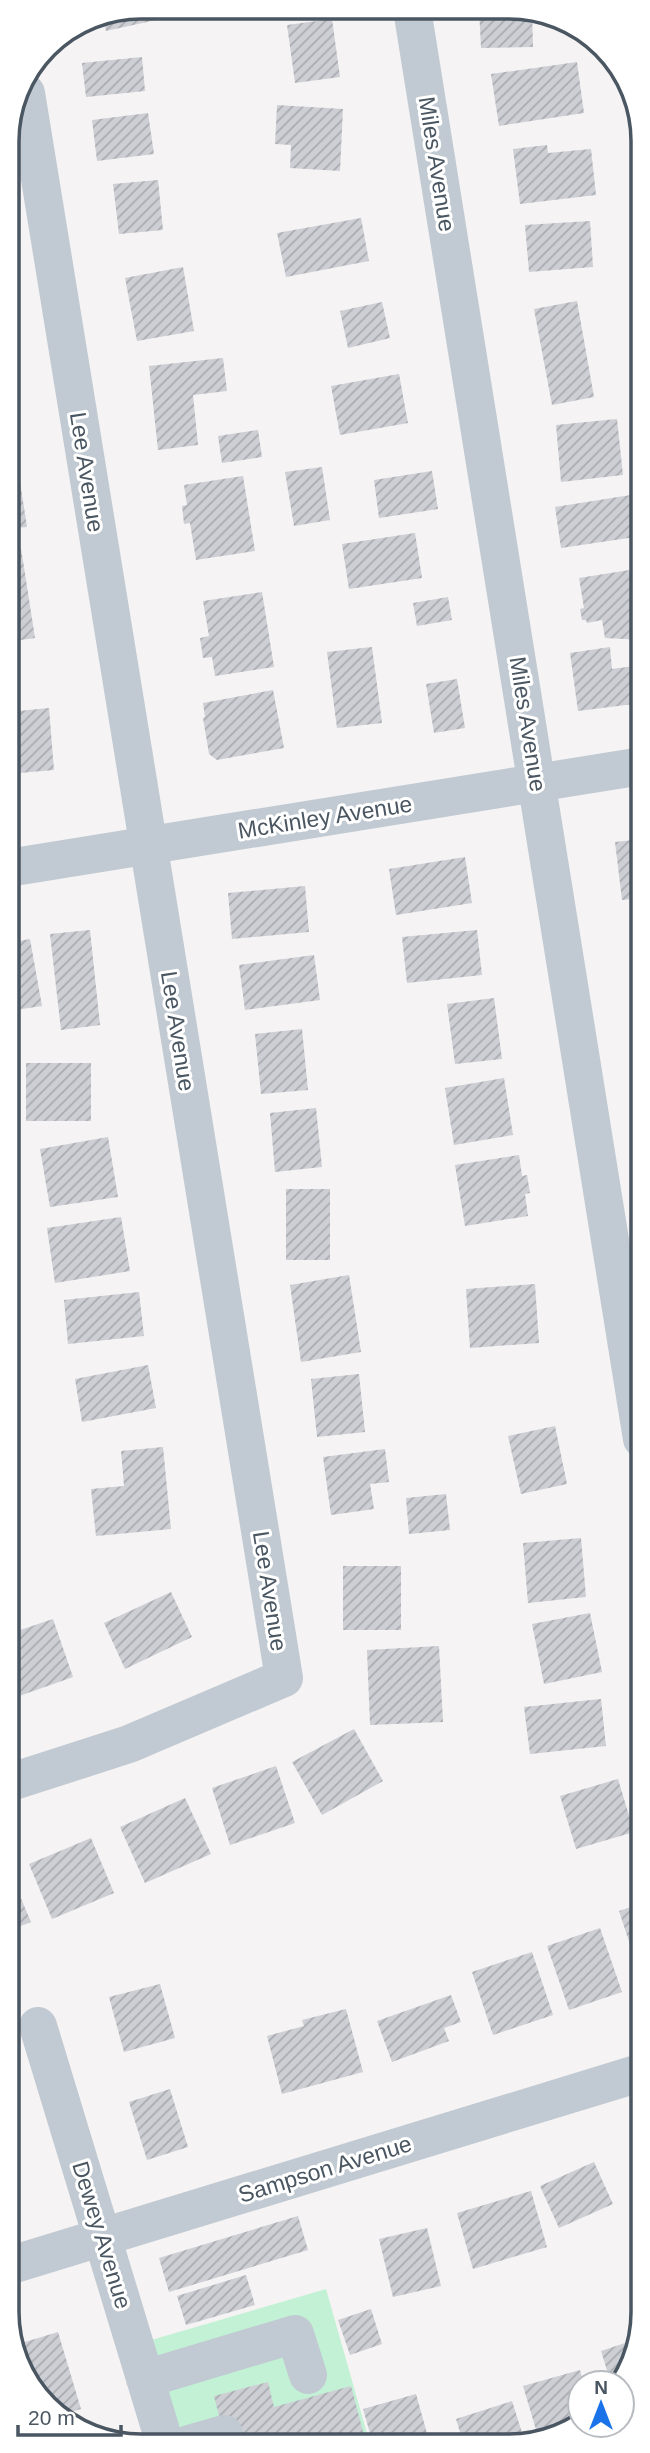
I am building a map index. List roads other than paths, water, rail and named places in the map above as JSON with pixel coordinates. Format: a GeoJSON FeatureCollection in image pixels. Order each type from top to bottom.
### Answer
{"type":"FeatureCollection","features":[{"type":"Feature","properties":{"kind":"street","name":"Miles Avenue"},"geometry":{"type":"LineString","coordinates":[[414,19],[630,1367]]}},
{"type":"Feature","properties":{"kind":"street","name":"Lee Avenue"},"geometry":{"type":"LineString","coordinates":[[19,1779],[129,1744],[284,1678],[27,100]]}},
{"type":"Feature","properties":{"kind":"street","name":"McKinley Avenue"},"geometry":{"type":"LineString","coordinates":[[20,866],[631,768]]}},
{"type":"Feature","properties":{"kind":"street","name":"Dewey Avenue"},"geometry":{"type":"LineString","coordinates":[[38,2026],[162,2434]]}},
{"type":"Feature","properties":{"kind":"street","name":"Sampson Avenue"},"geometry":{"type":"LineString","coordinates":[[19,2263],[630,2076]]}},
{"type":"Feature","properties":{"kind":"street"},"geometry":{"type":"LineString","coordinates":[[145,2379],[295,2334],[308,2375]]}}]}
